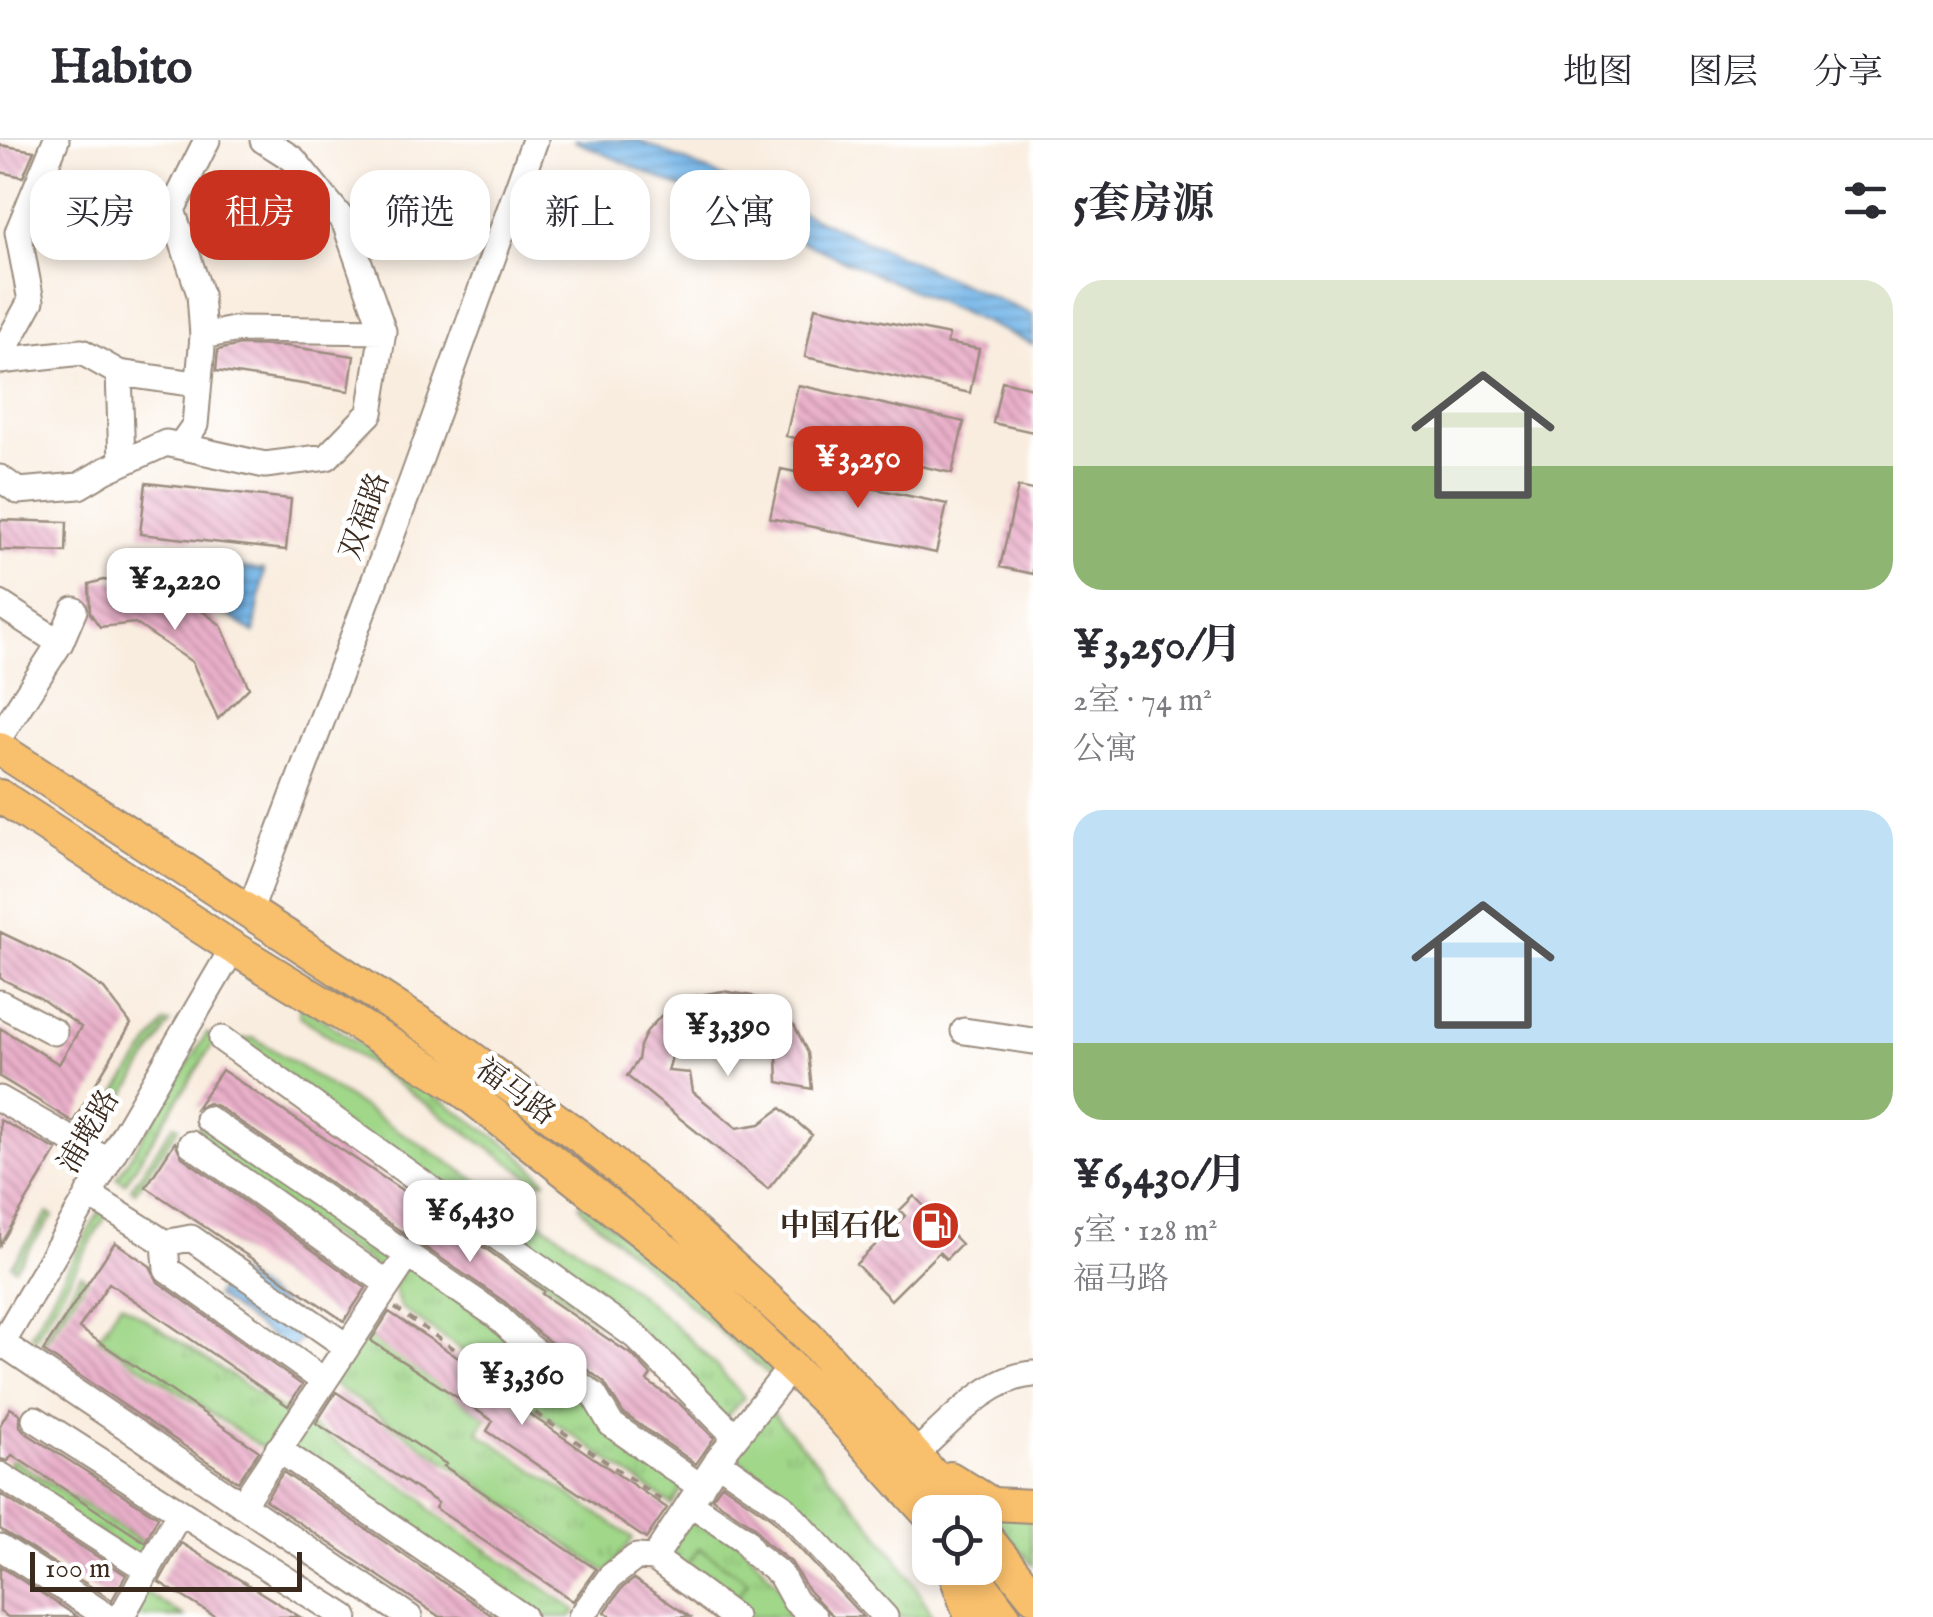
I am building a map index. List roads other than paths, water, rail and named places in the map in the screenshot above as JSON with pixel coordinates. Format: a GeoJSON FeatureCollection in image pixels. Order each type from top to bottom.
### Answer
{"type":"FeatureCollection","features":[{"type":"Feature","properties":{"kind":"main road","name":"福马路"},"geometry":{"type":"LineString","coordinates":[[0,749],[455,1046],[637,1183],[807,1335],[950,1495]]}},
{"type":"Feature","properties":{"kind":"main road","name":"福马路"},"geometry":{"type":"LineString","coordinates":[[0,796],[233,948],[452,1082],[688,1268],[792,1366],[912,1496]]}},
{"type":"Feature","properties":{"kind":"main road"},"geometry":{"type":"LineString","coordinates":[[914,1455],[992,1504],[1033,1506]]}},
{"type":"Feature","properties":{"kind":"main road"},"geometry":{"type":"LineString","coordinates":[[1002,1557],[1033,1596]]}},
{"type":"Feature","properties":{"kind":"main road"},"geometry":{"type":"LineString","coordinates":[[959,1585],[971,1617]]}},
{"type":"Feature","properties":{"kind":"main road"},"geometry":{"type":"LineString","coordinates":[[982,1585],[1006,1617]]}},
{"type":"Feature","properties":{"kind":"street"},"geometry":{"type":"LineString","coordinates":[[0,359],[31,300],[11,254],[56,140]]}},
{"type":"Feature","properties":{"kind":"street"},"geometry":{"type":"LineString","coordinates":[[180,446],[195,425],[202,336],[200,294],[172,210],[208,140]]}},
{"type":"Feature","properties":{"kind":"street"},"geometry":{"type":"LineString","coordinates":[[0,478],[18,492],[79,486],[166,443],[264,466],[327,457],[370,414],[383,331],[345,224],[293,159],[262,140]]}},
{"type":"Feature","properties":{"kind":"street","name":"双福路"},"geometry":{"type":"LineString","coordinates":[[249,913],[535,142]]}},
{"type":"Feature","properties":{"kind":"street"},"geometry":{"type":"LineString","coordinates":[[202,336],[239,329],[383,331]]}},
{"type":"Feature","properties":{"kind":"street"},"geometry":{"type":"LineString","coordinates":[[0,359],[82,352],[119,374],[196,384]]}},
{"type":"Feature","properties":{"kind":"street"},"geometry":{"type":"LineString","coordinates":[[119,374],[122,462]]}},
{"type":"Feature","properties":{"kind":"street"},"geometry":{"type":"LineString","coordinates":[[0,604],[60,643]]}},
{"type":"Feature","properties":{"kind":"street"},"geometry":{"type":"LineString","coordinates":[[0,736],[60,643],[74,610]]}},
{"type":"Feature","properties":{"kind":"street","name":"浦墘路"},"geometry":{"type":"LineString","coordinates":[[1,1345],[233,948]]}},
{"type":"Feature","properties":{"kind":"street"},"geometry":{"type":"LineString","coordinates":[[0,1004],[54,1032]]}},
{"type":"Feature","properties":{"kind":"street"},"geometry":{"type":"LineString","coordinates":[[964,1030],[1033,1041]]}},
{"type":"Feature","properties":{"kind":"street"},"geometry":{"type":"LineString","coordinates":[[222,1039],[634,1336],[735,1436]]}},
{"type":"Feature","properties":{"kind":"street"},"geometry":{"type":"LineString","coordinates":[[0,1099],[108,1161]]}},
{"type":"Feature","properties":{"kind":"street"},"geometry":{"type":"LineString","coordinates":[[208,1119],[496,1316],[527,1346],[594,1395],[611,1424],[691,1502],[745,1540],[753,1553],[780,1574],[794,1601],[814,1617]]}},
{"type":"Feature","properties":{"kind":"street"},"geometry":{"type":"LineString","coordinates":[[191,1144],[388,1284]]}},
{"type":"Feature","properties":{"kind":"street"},"geometry":{"type":"LineString","coordinates":[[88,1194],[164,1243],[190,1238],[346,1346]]}},
{"type":"Feature","properties":{"kind":"street"},"geometry":{"type":"LineString","coordinates":[[164,1243],[167,1269],[324,1380]]}},
{"type":"Feature","properties":{"kind":"street"},"geometry":{"type":"LineString","coordinates":[[242,1505],[408,1254]]}},
{"type":"Feature","properties":{"kind":"street"},"geometry":{"type":"LineString","coordinates":[[1,1345],[409,1617]]}},
{"type":"Feature","properties":{"kind":"street"},"geometry":{"type":"LineString","coordinates":[[654,1558],[735,1436],[792,1366]]}},
{"type":"Feature","properties":{"kind":"street"},"geometry":{"type":"LineString","coordinates":[[914,1455],[992,1388],[1033,1374]]}},
{"type":"Feature","properties":{"kind":"street"},"geometry":{"type":"LineString","coordinates":[[35,1418],[345,1617]]}},
{"type":"Feature","properties":{"kind":"street"},"geometry":{"type":"LineString","coordinates":[[278,1449],[523,1617]]}},
{"type":"Feature","properties":{"kind":"street"},"geometry":{"type":"LineString","coordinates":[[718,1461],[782,1506],[885,1617]]}},
{"type":"Feature","properties":{"kind":"street"},"geometry":{"type":"LineString","coordinates":[[0,1475],[148,1570]]}},
{"type":"Feature","properties":{"kind":"street"},"geometry":{"type":"LineString","coordinates":[[121,1617],[180,1512]]}},
{"type":"Feature","properties":{"kind":"street"},"geometry":{"type":"LineString","coordinates":[[0,1547],[108,1617]]}},
{"type":"Feature","properties":{"kind":"street"},"geometry":{"type":"LineString","coordinates":[[582,1617],[610,1577],[636,1558],[654,1558],[734,1617]]}},
{"type":"Feature","properties":{"kind":"water"},"geometry":{"type":"Polygon","coordinates":[[[573,140],[638,140],[706,170],[670,170],[670,183],[650,174],[650,170],[641,170],[573,140]]]}},
{"type":"Feature","properties":{"kind":"water"},"geometry":{"type":"Polygon","coordinates":[[[810,216],[1033,315],[1033,344],[810,245],[810,216]]]}},
{"type":"Feature","properties":{"kind":"water"},"geometry":{"type":"Polygon","coordinates":[[[183,561],[264,570],[254,633],[175,579],[183,561]]]}},
{"type":"Feature","properties":{"kind":"water"},"geometry":{"type":"Polygon","coordinates":[[[233,1270],[310,1325],[291,1351],[215,1296],[233,1270]]]}},
{"type":"Feature","properties":{"kind":"place","name":"中国石化"},"geometry":{"type":"Point","coordinates":[935,1225]}}]}
